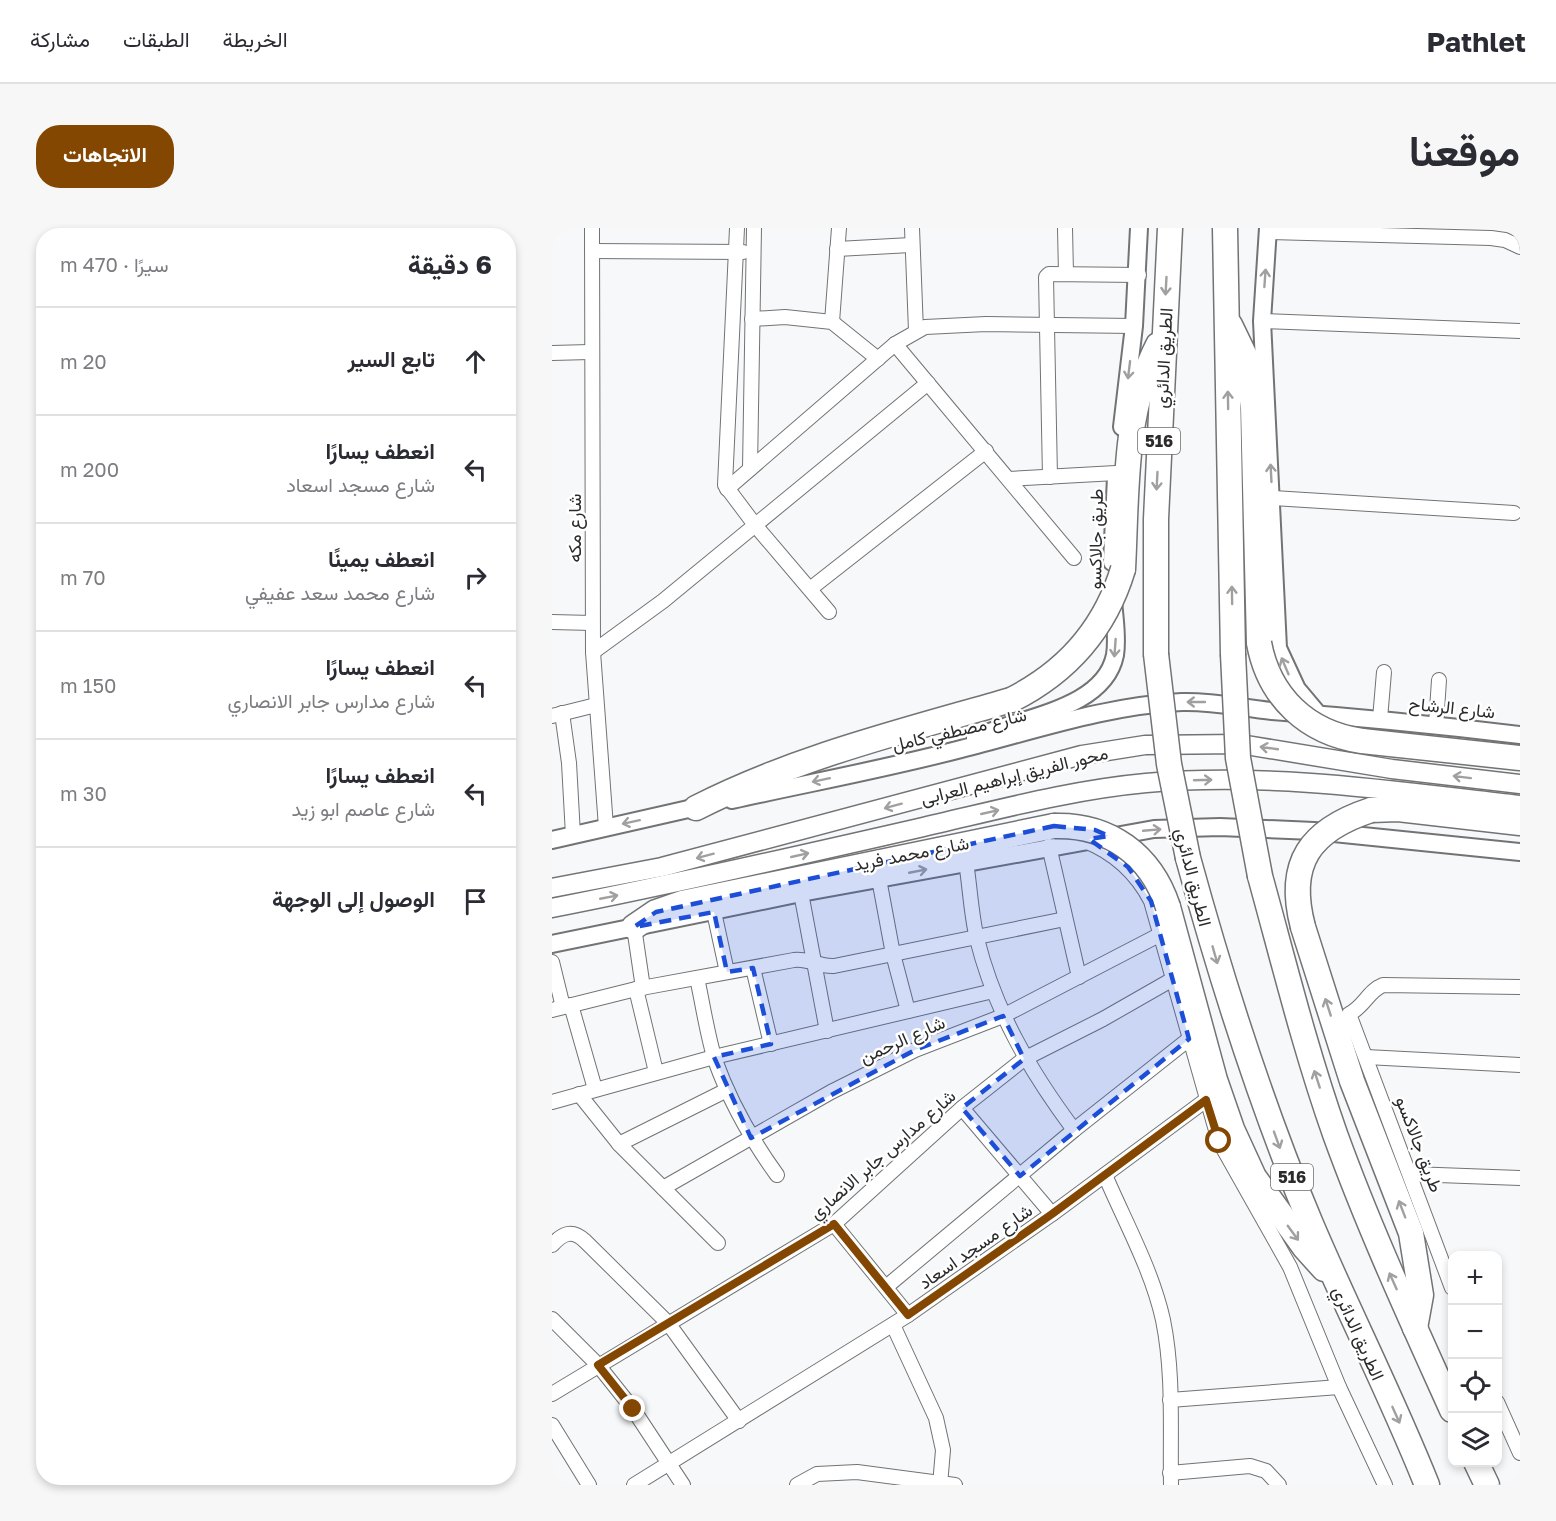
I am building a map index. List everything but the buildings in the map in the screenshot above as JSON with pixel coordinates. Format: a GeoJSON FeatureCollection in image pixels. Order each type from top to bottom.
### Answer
{"type":"FeatureCollection","features":[{"type":"Feature","properties":{"kind":"highway","name":"الطريق الدائري"},"geometry":{"type":"LineString","coordinates":[[1170,228],[1156,519],[1156,654],[1170,765],[1188,858],[1223,981],[1260,1093],[1336,1281],[1427,1485]]}},
{"type":"Feature","properties":{"kind":"highway"},"geometry":{"type":"LineString","coordinates":[[1225,228],[1233,654],[1238,758],[1260,876],[1302,1031],[1328,1112],[1372,1231],[1448,1401]]}},
{"type":"Feature","properties":{"kind":"highway"},"geometry":{"type":"LineString","coordinates":[[1226,317],[1245,356],[1253,407],[1259,643],[1272,681],[1297,713],[1328,733],[1362,741],[1520,758]]}},
{"type":"Feature","properties":{"kind":"highway"},"geometry":{"type":"LineString","coordinates":[[696,808],[755,779],[818,756],[1011,700],[1056,673],[1082,648],[1111,603],[1123,569],[1130,450],[1136,410],[1148,364],[1164,335]]}},
{"type":"Feature","properties":{"kind":"highway"},"geometry":{"type":"LineString","coordinates":[[1415,1328],[1421,1295],[1410,1233],[1352,1081],[1303,927],[1296,895],[1298,878],[1310,848],[1334,825],[1371,810],[1398,809],[1520,823]]}},
{"type":"Feature","properties":{"kind":"highway"},"geometry":{"type":"LineString","coordinates":[[634,927],[656,912],[682,903],[1052,836],[1095,830],[1120,841],[1150,869],[1168,907],[1215,1080],[1254,1177],[1305,1248],[1336,1281]]}},
{"type":"Feature","properties":{"kind":"highway"},"geometry":{"type":"LineString","coordinates":[[1478,1467],[1487,1485]]}},
{"type":"Feature","properties":{"kind":"main road","name":"محور الفريق إبراهيم العرابى"},"geometry":{"type":"LineString","coordinates":[[553,887],[662,867],[1082,755],[1145,745],[1240,744],[1392,769],[1520,784]]}},
{"type":"Feature","properties":{"kind":"main road","name":"محور الفريق إبراهيم العرابى"},"geometry":{"type":"LineString","coordinates":[[552,908],[677,883],[1072,793],[1144,783],[1217,779],[1290,782],[1520,805]]}},
{"type":"Feature","properties":{"kind":"street","name":"شارع مكه"},"geometry":{"type":"LineString","coordinates":[[592,228],[592,652],[606,827]]}},
{"type":"Feature","properties":{"kind":"street"},"geometry":{"type":"LineString","coordinates":[[737,228],[727,489],[829,612]]}},
{"type":"Feature","properties":{"kind":"street"},"geometry":{"type":"LineString","coordinates":[[750,469],[754,228]]}},
{"type":"Feature","properties":{"kind":"street"},"geometry":{"type":"LineString","coordinates":[[832,322],[839,228]]}},
{"type":"Feature","properties":{"kind":"street"},"geometry":{"type":"LineString","coordinates":[[912,228],[916,331]]}},
{"type":"Feature","properties":{"kind":"street"},"geometry":{"type":"LineString","coordinates":[[1065,228],[1066,274]]}},
{"type":"Feature","properties":{"kind":"street","name":"طريق جالاكسو"},"geometry":{"type":"LineString","coordinates":[[952,752],[989,731],[1082,699],[1098,687],[1110,671],[1116,643],[1112,565],[1116,473],[1139,274],[1139,228]]}},
{"type":"Feature","properties":{"kind":"street"},"geometry":{"type":"LineString","coordinates":[[1318,714],[1297,689],[1278,648],[1273,498],[1263,321],[1268,230],[1492,233],[1520,247]]}},
{"type":"Feature","properties":{"kind":"street"},"geometry":{"type":"LineString","coordinates":[[837,249],[911,245]]}},
{"type":"Feature","properties":{"kind":"street"},"geometry":{"type":"LineString","coordinates":[[592,251],[754,252]]}},
{"type":"Feature","properties":{"kind":"street"},"geometry":{"type":"LineString","coordinates":[[1050,477],[1045,324],[1046,277],[1049,274],[1139,274]]}},
{"type":"Feature","properties":{"kind":"street"},"geometry":{"type":"LineString","coordinates":[[752,319],[784,317],[832,322],[878,359]]}},
{"type":"Feature","properties":{"kind":"street"},"geometry":{"type":"LineString","coordinates":[[1263,321],[1520,331]]}},
{"type":"Feature","properties":{"kind":"street"},"geometry":{"type":"LineString","coordinates":[[727,489],[895,344],[925,327],[986,324],[1134,326]]}},
{"type":"Feature","properties":{"kind":"street"},"geometry":{"type":"LineString","coordinates":[[895,344],[1074,558]]}},
{"type":"Feature","properties":{"kind":"street"},"geometry":{"type":"LineString","coordinates":[[552,353],[591,352]]}},
{"type":"Feature","properties":{"kind":"street"},"geometry":{"type":"LineString","coordinates":[[592,652],[663,601],[928,382]]}},
{"type":"Feature","properties":{"kind":"street"},"geometry":{"type":"LineString","coordinates":[[810,589],[986,451]]}},
{"type":"Feature","properties":{"kind":"street"},"geometry":{"type":"LineString","coordinates":[[1009,479],[1116,473]]}},
{"type":"Feature","properties":{"kind":"street"},"geometry":{"type":"LineString","coordinates":[[1273,498],[1514,513]]}},
{"type":"Feature","properties":{"kind":"street"},"geometry":{"type":"LineString","coordinates":[[552,622],[592,623]]}},
{"type":"Feature","properties":{"kind":"street"},"geometry":{"type":"LineString","coordinates":[[1380,719],[1384,672]]}},
{"type":"Feature","properties":{"kind":"street"},"geometry":{"type":"LineString","coordinates":[[1436,725],[1439,680]]}},
{"type":"Feature","properties":{"kind":"street","name":"شارع مصطفي كامل"},"geometry":{"type":"LineString","coordinates":[[552,840],[952,752],[1086,718],[1160,704],[1203,702],[1380,719]]}},
{"type":"Feature","properties":{"kind":"street"},"geometry":{"type":"LineString","coordinates":[[573,835],[569,763],[557,714],[596,705]]}},
{"type":"Feature","properties":{"kind":"street","name":"شارع الرشاح"},"geometry":{"type":"LineString","coordinates":[[1380,719],[1520,735]]}},
{"type":"Feature","properties":{"kind":"street","name":"شارع محمد فريد"},"geometry":{"type":"LineString","coordinates":[[552,944],[966,862],[1052,836],[1083,840],[1154,829],[1281,829],[1520,852]]}},
{"type":"Feature","properties":{"kind":"street"},"geometry":{"type":"LineString","coordinates":[[1052,836],[1065,919],[1079,977]]}},
{"type":"Feature","properties":{"kind":"street"},"geometry":{"type":"LineString","coordinates":[[1083,840],[1107,851],[1137,877],[1151,901],[1206,1100],[1226,1157],[1290,1267],[1339,1387],[1385,1485]]}},
{"type":"Feature","properties":{"kind":"street"},"geometry":{"type":"LineString","coordinates":[[966,862],[977,937],[1002,1016],[1024,1059],[1074,1130]]}},
{"type":"Feature","properties":{"kind":"street"},"geometry":{"type":"LineString","coordinates":[[879,879],[893,954],[908,1011]]}},
{"type":"Feature","properties":{"kind":"street"},"geometry":{"type":"LineString","coordinates":[[801,893],[826,1031]]}},
{"type":"Feature","properties":{"kind":"street"},"geometry":{"type":"LineString","coordinates":[[714,912],[727,972]]}},
{"type":"Feature","properties":{"kind":"street"},"geometry":{"type":"LineString","coordinates":[[562,1008],[639,989],[727,972],[801,959],[834,966],[1065,919]]}},
{"type":"Feature","properties":{"kind":"street"},"geometry":{"type":"LineString","coordinates":[[634,927],[639,989],[656,1072]]}},
{"type":"Feature","properties":{"kind":"street","name":"شارع الرحمن"},"geometry":{"type":"LineString","coordinates":[[663,1188],[831,1092],[915,1050],[1002,1016],[1161,934]]}},
{"type":"Feature","properties":{"kind":"street"},"geometry":{"type":"LineString","coordinates":[[552,962],[562,1008],[595,1089]]}},
{"type":"Feature","properties":{"kind":"street"},"geometry":{"type":"LineString","coordinates":[[753,968],[771,1044]]}},
{"type":"Feature","properties":{"kind":"street"},"geometry":{"type":"LineString","coordinates":[[698,978],[714,1057],[727,1090],[751,1138],[777,1174]]}},
{"type":"Feature","properties":{"kind":"street","name":"شارع مدارس جابر الانصاري"},"geometry":{"type":"LineString","coordinates":[[552,1394],[834,1224],[962,1108],[1024,1059],[1103,1019],[1173,979]]}},
{"type":"Feature","properties":{"kind":"street","name":"طريق جالاكسو"},"geometry":{"type":"LineString","coordinates":[[1448,1277],[1349,1014],[1361,1006],[1373,991],[1383,985],[1520,987]]}},
{"type":"Feature","properties":{"kind":"street"},"geometry":{"type":"LineString","coordinates":[[552,1102],[714,1057],[993,991]]}},
{"type":"Feature","properties":{"kind":"street"},"geometry":{"type":"LineString","coordinates":[[886,1287],[1074,1130],[1189,1039]]}},
{"type":"Feature","properties":{"kind":"street"},"geometry":{"type":"LineString","coordinates":[[1366,1057],[1520,1065]]}},
{"type":"Feature","properties":{"kind":"street"},"geometry":{"type":"LineString","coordinates":[[619,1144],[727,1090]]}},
{"type":"Feature","properties":{"kind":"street"},"geometry":{"type":"LineString","coordinates":[[579,1094],[619,1144],[718,1243]]}},
{"type":"Feature","properties":{"kind":"street","name":"شارع مسجد اسعاد"},"geometry":{"type":"LineString","coordinates":[[634,1485],[908,1315],[1052,1214],[1206,1100]]}},
{"type":"Feature","properties":{"kind":"street"},"geometry":{"type":"LineString","coordinates":[[962,1108],[1052,1214]]}},
{"type":"Feature","properties":{"kind":"street"},"geometry":{"type":"LineString","coordinates":[[1411,1174],[1520,1178]]}},
{"type":"Feature","properties":{"kind":"street"},"geometry":{"type":"LineString","coordinates":[[1105,1175],[1158,1300],[1169,1360],[1171,1479],[1250,1466],[1266,1472],[1279,1485]]}},
{"type":"Feature","properties":{"kind":"street"},"geometry":{"type":"LineString","coordinates":[[834,1224],[908,1315]]}},
{"type":"Feature","properties":{"kind":"street"},"geometry":{"type":"LineString","coordinates":[[552,1245],[561,1236],[569,1233],[578,1234],[668,1323],[739,1421]]}},
{"type":"Feature","properties":{"kind":"street"},"geometry":{"type":"LineString","coordinates":[[552,1319],[598,1365],[633,1409],[683,1485]]}},
{"type":"Feature","properties":{"kind":"street"},"geometry":{"type":"LineString","coordinates":[[892,1325],[936,1418],[943,1450],[940,1484]]}},
{"type":"Feature","properties":{"kind":"street"},"geometry":{"type":"LineString","coordinates":[[1170,1400],[1339,1387]]}},
{"type":"Feature","properties":{"kind":"street"},"geometry":{"type":"LineString","coordinates":[[1502,1413],[1520,1453]]}},
{"type":"Feature","properties":{"kind":"street"},"geometry":{"type":"LineString","coordinates":[[552,1425],[590,1485]]}},
{"type":"Feature","properties":{"kind":"street"},"geometry":{"type":"LineString","coordinates":[[797,1485],[837,1472],[879,1480],[955,1485]]}},
{"type":"Feature","properties":{"kind":"highlighted area"},"geometry":{"type":"Polygon","coordinates":[[[1054,826],[1095,830],[1109,836],[1089,839],[1128,867],[1151,901],[1189,1039],[1020,1176],[962,1108],[1024,1059],[1003,1016],[915,1050],[751,1138],[714,1057],[771,1044],[753,968],[727,972],[714,912],[634,927],[656,912],[1054,826]]]}},
{"type":"Feature","properties":{"kind":"route"},"geometry":{"type":"LineString","coordinates":[[633,1409],[598,1365],[834,1224],[908,1315],[1052,1214],[1206,1100],[1219,1141]]}}]}
